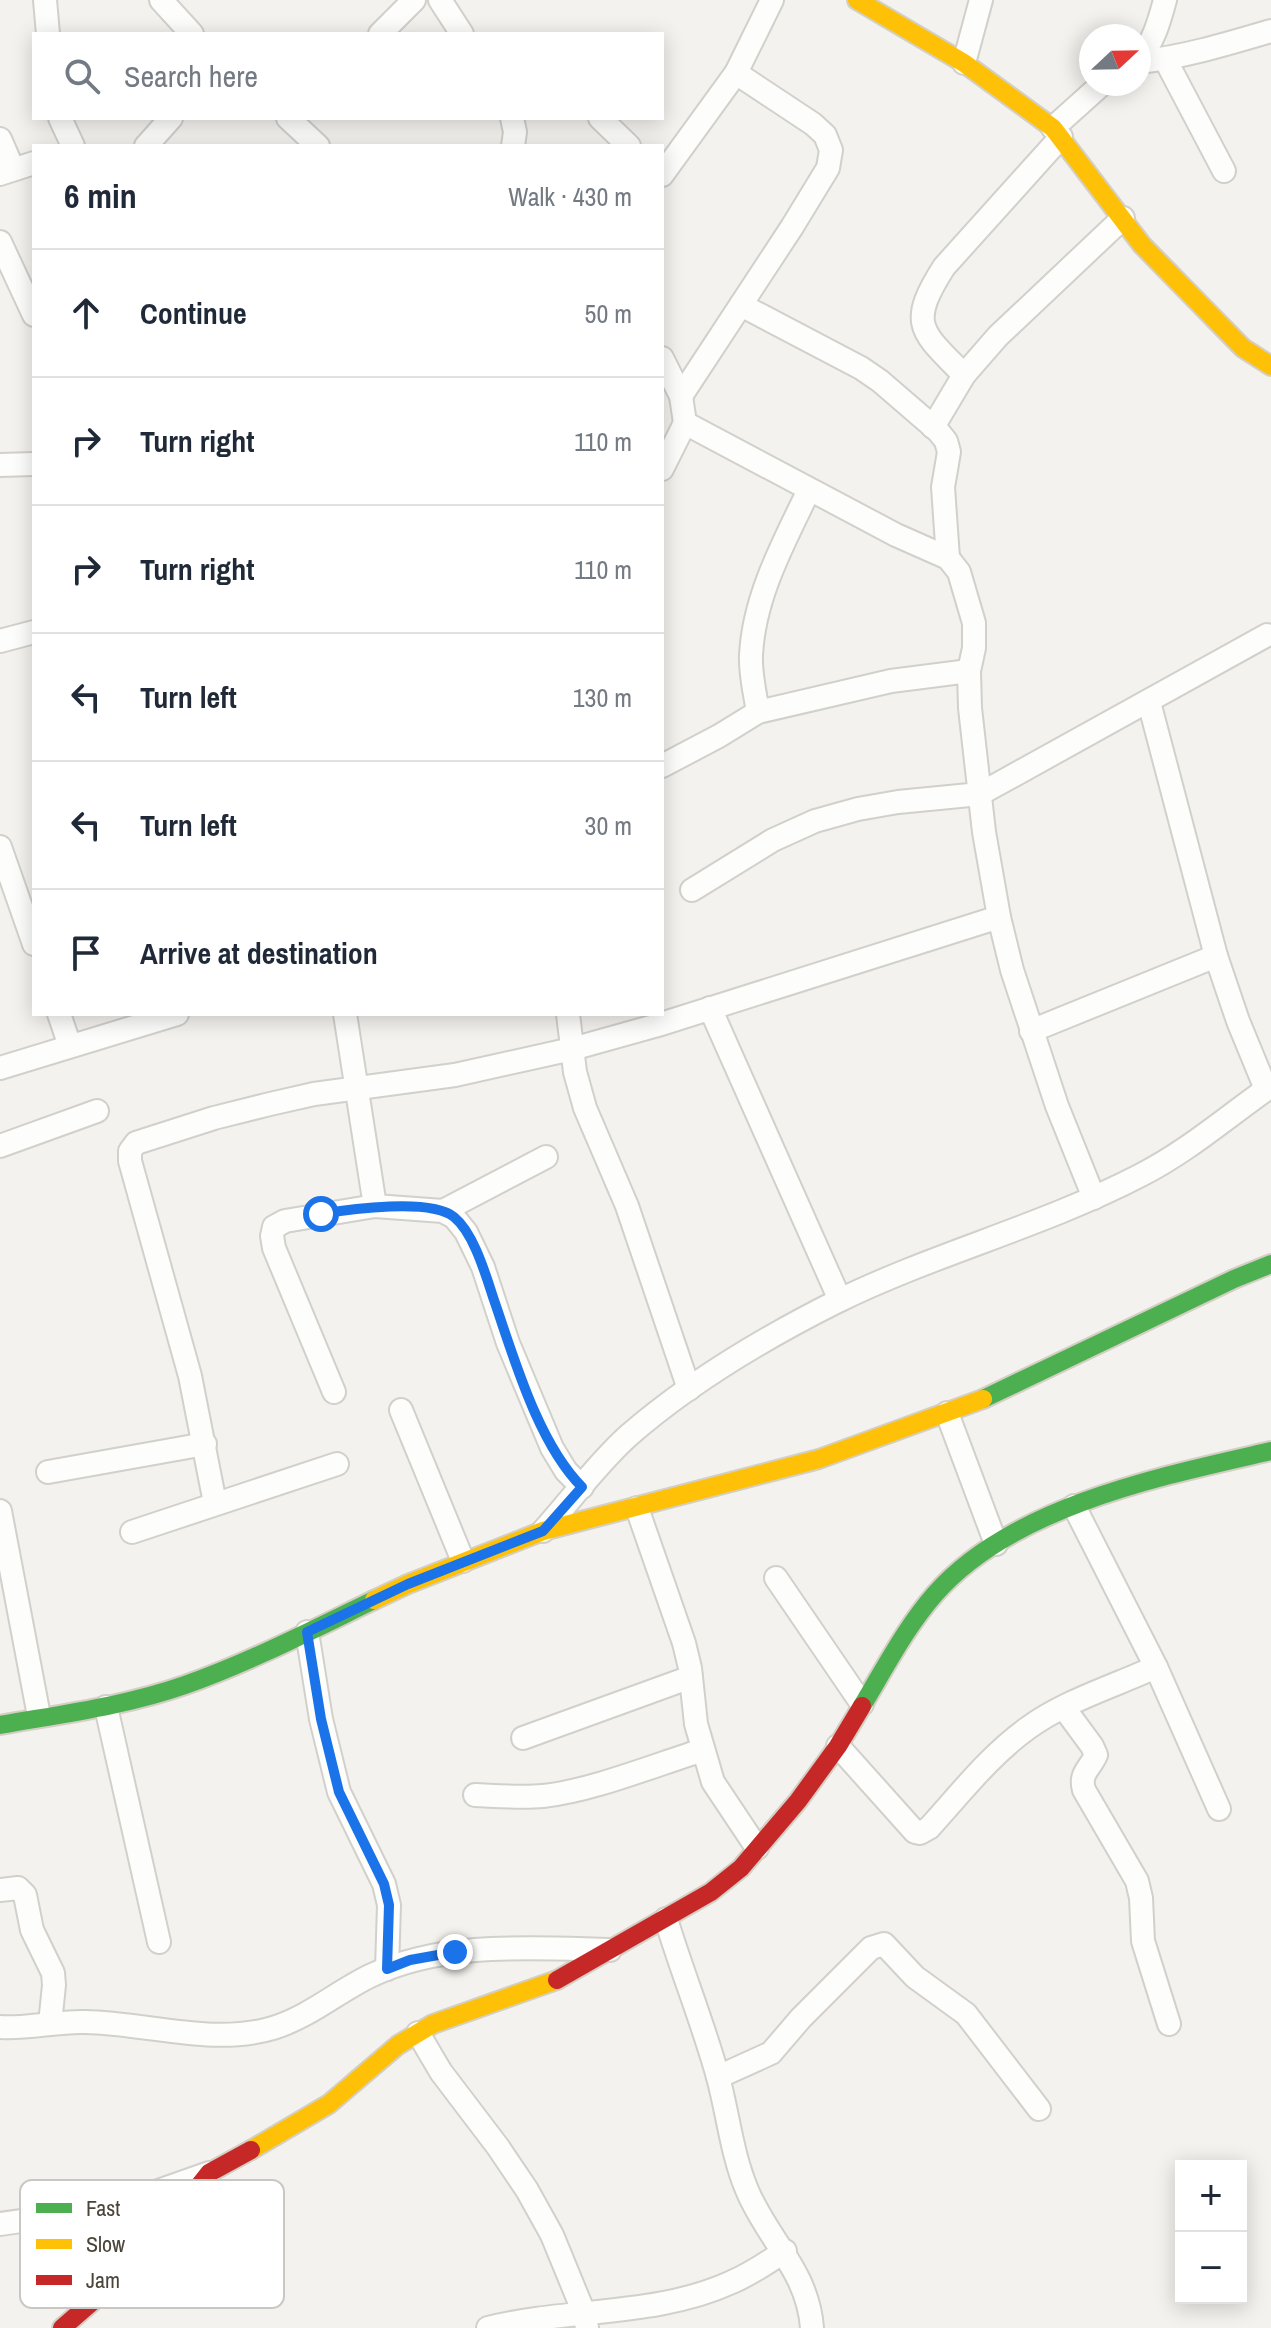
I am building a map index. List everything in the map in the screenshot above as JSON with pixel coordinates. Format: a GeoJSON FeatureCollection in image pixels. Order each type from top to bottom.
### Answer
{"type":"FeatureCollection","features":[{"type":"Feature","properties":{"kind":"street"},"geometry":{"type":"LineString","coordinates":[[45,0],[48,32]]}},
{"type":"Feature","properties":{"kind":"street"},"geometry":{"type":"LineString","coordinates":[[161,0],[190,32]]}},
{"type":"Feature","properties":{"kind":"street"},"geometry":{"type":"LineString","coordinates":[[382,32],[414,0]]}},
{"type":"Feature","properties":{"kind":"street"},"geometry":{"type":"LineString","coordinates":[[440,0],[461,32]]}},
{"type":"Feature","properties":{"kind":"street"},"geometry":{"type":"LineString","coordinates":[[664,172],[736,73],[772,0]]}},
{"type":"Feature","properties":{"kind":"street"},"geometry":{"type":"LineString","coordinates":[[857,0],[964,63],[1057,133],[1142,245],[1243,348],[1271,366]]}},
{"type":"Feature","properties":{"kind":"street"},"geometry":{"type":"LineString","coordinates":[[964,63],[981,0]]}},
{"type":"Feature","properties":{"kind":"street"},"geometry":{"type":"LineString","coordinates":[[1151,43],[1165,0]]}},
{"type":"Feature","properties":{"kind":"street"},"geometry":{"type":"LineString","coordinates":[[1151,60],[1219,47],[1271,31]]}},
{"type":"Feature","properties":{"kind":"street"},"geometry":{"type":"LineString","coordinates":[[1165,59],[1224,171]]}},
{"type":"Feature","properties":{"kind":"street"},"geometry":{"type":"LineString","coordinates":[[681,396],[828,168],[831,150],[825,135],[736,73]]}},
{"type":"Feature","properties":{"kind":"street"},"geometry":{"type":"LineString","coordinates":[[964,375],[927,337],[921,321],[922,309],[931,288],[944,267],[1091,96]]}},
{"type":"Feature","properties":{"kind":"street"},"geometry":{"type":"LineString","coordinates":[[61,120],[72,144]]}},
{"type":"Feature","properties":{"kind":"street"},"geometry":{"type":"LineString","coordinates":[[148,144],[169,120]]}},
{"type":"Feature","properties":{"kind":"street"},"geometry":{"type":"LineString","coordinates":[[293,120],[316,144]]}},
{"type":"Feature","properties":{"kind":"street"},"geometry":{"type":"LineString","coordinates":[[512,120],[513,144]]}},
{"type":"Feature","properties":{"kind":"street"},"geometry":{"type":"LineString","coordinates":[[602,120],[627,144]]}},
{"type":"Feature","properties":{"kind":"street"},"geometry":{"type":"LineString","coordinates":[[0,139],[16,169]]}},
{"type":"Feature","properties":{"kind":"street"},"geometry":{"type":"LineString","coordinates":[[933,427],[964,375],[998,336],[1123,218]]}},
{"type":"Feature","properties":{"kind":"street"},"geometry":{"type":"LineString","coordinates":[[0,242],[32,311]]}},
{"type":"Feature","properties":{"kind":"street"},"geometry":{"type":"LineString","coordinates":[[741,305],[861,368],[880,381],[946,441],[949,452],[943,487],[948,558]]}},
{"type":"Feature","properties":{"kind":"street"},"geometry":{"type":"LineString","coordinates":[[664,362],[681,396],[685,423],[664,465]]}},
{"type":"Feature","properties":{"kind":"street"},"geometry":{"type":"LineString","coordinates":[[685,423],[809,490],[948,558],[959,572],[974,623],[974,648],[969,671],[970,708],[991,882],[1031,1031],[1094,1198]]}},
{"type":"Feature","properties":{"kind":"street"},"geometry":{"type":"LineString","coordinates":[[0,465],[32,464]]}},
{"type":"Feature","properties":{"kind":"street"},"geometry":{"type":"LineString","coordinates":[[758,712],[751,656],[754,631],[773,566],[809,490]]}},
{"type":"Feature","properties":{"kind":"street"},"geometry":{"type":"LineString","coordinates":[[0,641],[32,633]]}},
{"type":"Feature","properties":{"kind":"street"},"geometry":{"type":"LineString","coordinates":[[692,890],[773,840],[815,821],[898,802],[980,794],[1267,635]]}},
{"type":"Feature","properties":{"kind":"street"},"geometry":{"type":"LineString","coordinates":[[664,765],[758,712],[891,681],[969,671]]}},
{"type":"Feature","properties":{"kind":"street"},"geometry":{"type":"LineString","coordinates":[[543,1531],[626,1438],[689,1389],[772,1336],[840,1300],[1094,1198],[1144,1174],[1199,1140],[1269,1087],[1238,1021],[1216,956],[1149,702]]}},
{"type":"Feature","properties":{"kind":"street"},"geometry":{"type":"LineString","coordinates":[[0,847],[32,938]]}},
{"type":"Feature","properties":{"kind":"street"},"geometry":{"type":"LineString","coordinates":[[215,1503],[190,1376],[130,1161],[130,1151],[136,1143],[214,1118],[314,1094],[455,1075],[572,1049],[999,917]]}},
{"type":"Feature","properties":{"kind":"street"},"geometry":{"type":"LineString","coordinates":[[1031,1031],[1216,956]]}},
{"type":"Feature","properties":{"kind":"street"},"geometry":{"type":"LineString","coordinates":[[710,1008],[840,1300]]}},
{"type":"Feature","properties":{"kind":"street"},"geometry":{"type":"LineString","coordinates":[[60,1016],[70,1046]]}},
{"type":"Feature","properties":{"kind":"street"},"geometry":{"type":"LineString","coordinates":[[0,1068],[176,1016]]}},
{"type":"Feature","properties":{"kind":"street"},"geometry":{"type":"LineString","coordinates":[[345,1016],[375,1206]]}},
{"type":"Feature","properties":{"kind":"street"},"geometry":{"type":"LineString","coordinates":[[568,1016],[585,1108],[627,1206],[689,1389]]}},
{"type":"Feature","properties":{"kind":"street"},"geometry":{"type":"LineString","coordinates":[[0,1146],[97,1111]]}},
{"type":"Feature","properties":{"kind":"street"},"geometry":{"type":"LineString","coordinates":[[443,1211],[546,1157]]}},
{"type":"Feature","properties":{"kind":"street"},"geometry":{"type":"LineString","coordinates":[[334,1392],[274,1248],[274,1227],[285,1221],[375,1206],[443,1211],[454,1217],[466,1232],[483,1267],[508,1343],[552,1448],[566,1471],[582,1487]]}},
{"type":"Feature","properties":{"kind":"street"},"geometry":{"type":"LineString","coordinates":[[0,1725],[106,1707],[182,1686],[239,1664],[408,1584],[543,1531],[819,1459],[947,1413],[979,1401],[1271,1264]]}},
{"type":"Feature","properties":{"kind":"street"},"geometry":{"type":"LineString","coordinates":[[401,1410],[463,1561]]}},
{"type":"Feature","properties":{"kind":"street"},"geometry":{"type":"LineString","coordinates":[[947,1413],[996,1544]]}},
{"type":"Feature","properties":{"kind":"street"},"geometry":{"type":"LineString","coordinates":[[48,1472],[205,1444]]}},
{"type":"Feature","properties":{"kind":"street"},"geometry":{"type":"LineString","coordinates":[[189,2180],[209,2173],[289,2130],[329,2104],[398,2045],[433,2024],[564,1977],[721,1884],[741,1868],[798,1801],[838,1746],[901,1641],[935,1594],[967,1563],[1016,1531],[1074,1506],[1171,1474],[1271,1451]]}},
{"type":"Feature","properties":{"kind":"street"},"geometry":{"type":"LineString","coordinates":[[132,1532],[337,1464]]}},
{"type":"Feature","properties":{"kind":"street"},"geometry":{"type":"LineString","coordinates":[[1074,1506],[1156,1667],[1219,1809]]}},
{"type":"Feature","properties":{"kind":"street"},"geometry":{"type":"LineString","coordinates":[[637,1508],[684,1643],[696,1724],[713,1782],[757,1848]]}},
{"type":"Feature","properties":{"kind":"street"},"geometry":{"type":"LineString","coordinates":[[0,1511],[39,1716]]}},
{"type":"Feature","properties":{"kind":"street"},"geometry":{"type":"LineString","coordinates":[[776,1578],[862,1704]]}},
{"type":"Feature","properties":{"kind":"street"},"geometry":{"type":"LineString","coordinates":[[307,1632],[321,1719],[339,1792],[384,1884],[389,1905],[387,1969]]}},
{"type":"Feature","properties":{"kind":"street"},"geometry":{"type":"LineString","coordinates":[[838,1746],[915,1832],[920,1833],[929,1828],[995,1756],[1029,1727],[1156,1667]]}},
{"type":"Feature","properties":{"kind":"street"},"geometry":{"type":"LineString","coordinates":[[523,1738],[691,1677]]}},
{"type":"Feature","properties":{"kind":"street"},"geometry":{"type":"LineString","coordinates":[[106,1707],[159,1942]]}},
{"type":"Feature","properties":{"kind":"street"},"geometry":{"type":"LineString","coordinates":[[1064,1708],[1096,1755],[1083,1774],[1082,1782],[1137,1881],[1143,1941],[1169,2024]]}},
{"type":"Feature","properties":{"kind":"street"},"geometry":{"type":"LineString","coordinates":[[475,1795],[545,1796],[703,1750]]}},
{"type":"Feature","properties":{"kind":"street"},"geometry":{"type":"LineString","coordinates":[[0,1890],[18,1888],[25,1895],[32,1930],[53,1973],[50,2024]]}},
{"type":"Feature","properties":{"kind":"street"},"geometry":{"type":"LineString","coordinates":[[666,1919],[718,2077],[746,2188],[762,2221],[785,2251],[802,2285],[812,2328]]}},
{"type":"Feature","properties":{"kind":"street"},"geometry":{"type":"LineString","coordinates":[[718,2077],[771,2053],[801,2018],[871,1948],[884,1944],[915,1977],[966,2014],[1039,2109]]}},
{"type":"Feature","properties":{"kind":"street"},"geometry":{"type":"LineString","coordinates":[[0,2027],[82,2022],[236,2035],[273,2028],[301,2017],[369,1976],[410,1960],[455,1952],[547,1948],[610,1950]]}},
{"type":"Feature","properties":{"kind":"street"},"geometry":{"type":"LineString","coordinates":[[418,2033],[441,2072],[527,2190],[552,2235],[585,2320]]}},
{"type":"Feature","properties":{"kind":"street"},"geometry":{"type":"LineString","coordinates":[[203,2180],[209,2173]]}},
{"type":"Feature","properties":{"kind":"street"},"geometry":{"type":"LineString","coordinates":[[0,2224],[20,2221]]}},
{"type":"Feature","properties":{"kind":"street"},"geometry":{"type":"LineString","coordinates":[[488,2328],[537,2318],[585,2320],[693,2296],[730,2283],[785,2251]]}},
{"type":"Feature","properties":{"kind":"street"},"geometry":{"type":"LineString","coordinates":[[62,2328],[85,2308]]}},
{"type":"Feature","properties":{"kind":"traffic: fast"},"geometry":{"type":"LineString","coordinates":[[983,1399],[1271,1264]]}},
{"type":"Feature","properties":{"kind":"traffic: fast"},"geometry":{"type":"LineString","coordinates":[[862,1706],[905,1634],[935,1594],[967,1564],[1005,1538],[1091,1499],[1137,1484],[1271,1451]]}},
{"type":"Feature","properties":{"kind":"traffic: fast"},"geometry":{"type":"LineString","coordinates":[[0,1725],[116,1704],[185,1685],[257,1656],[374,1600]]}},
{"type":"Feature","properties":{"kind":"traffic: slow"},"geometry":{"type":"LineString","coordinates":[[857,0],[964,63],[1053,128],[1142,245],[1243,348],[1271,366]]}},
{"type":"Feature","properties":{"kind":"traffic: slow"},"geometry":{"type":"LineString","coordinates":[[374,1600],[543,1531],[819,1459],[983,1399]]}},
{"type":"Feature","properties":{"kind":"traffic: slow"},"geometry":{"type":"LineString","coordinates":[[251,2150],[329,2104],[398,2045],[433,2024],[557,1980]]}},
{"type":"Feature","properties":{"kind":"traffic: jam"},"geometry":{"type":"LineString","coordinates":[[557,1980],[711,1892],[741,1868],[798,1801],[838,1746],[862,1706]]}},
{"type":"Feature","properties":{"kind":"traffic: jam"},"geometry":{"type":"LineString","coordinates":[[203,2180],[209,2173],[251,2150]]}},
{"type":"Feature","properties":{"kind":"traffic: jam"},"geometry":{"type":"LineString","coordinates":[[62,2328],[85,2308]]}},
{"type":"Feature","properties":{"kind":"route"},"geometry":{"type":"LineString","coordinates":[[321,1214],[375,1206],[443,1211],[454,1217],[466,1232],[483,1267],[508,1343],[552,1448],[566,1471],[582,1487],[543,1531],[408,1584],[307,1632],[328,1755],[339,1792],[384,1884],[389,1905],[387,1969],[410,1960],[455,1952]]}}]}
